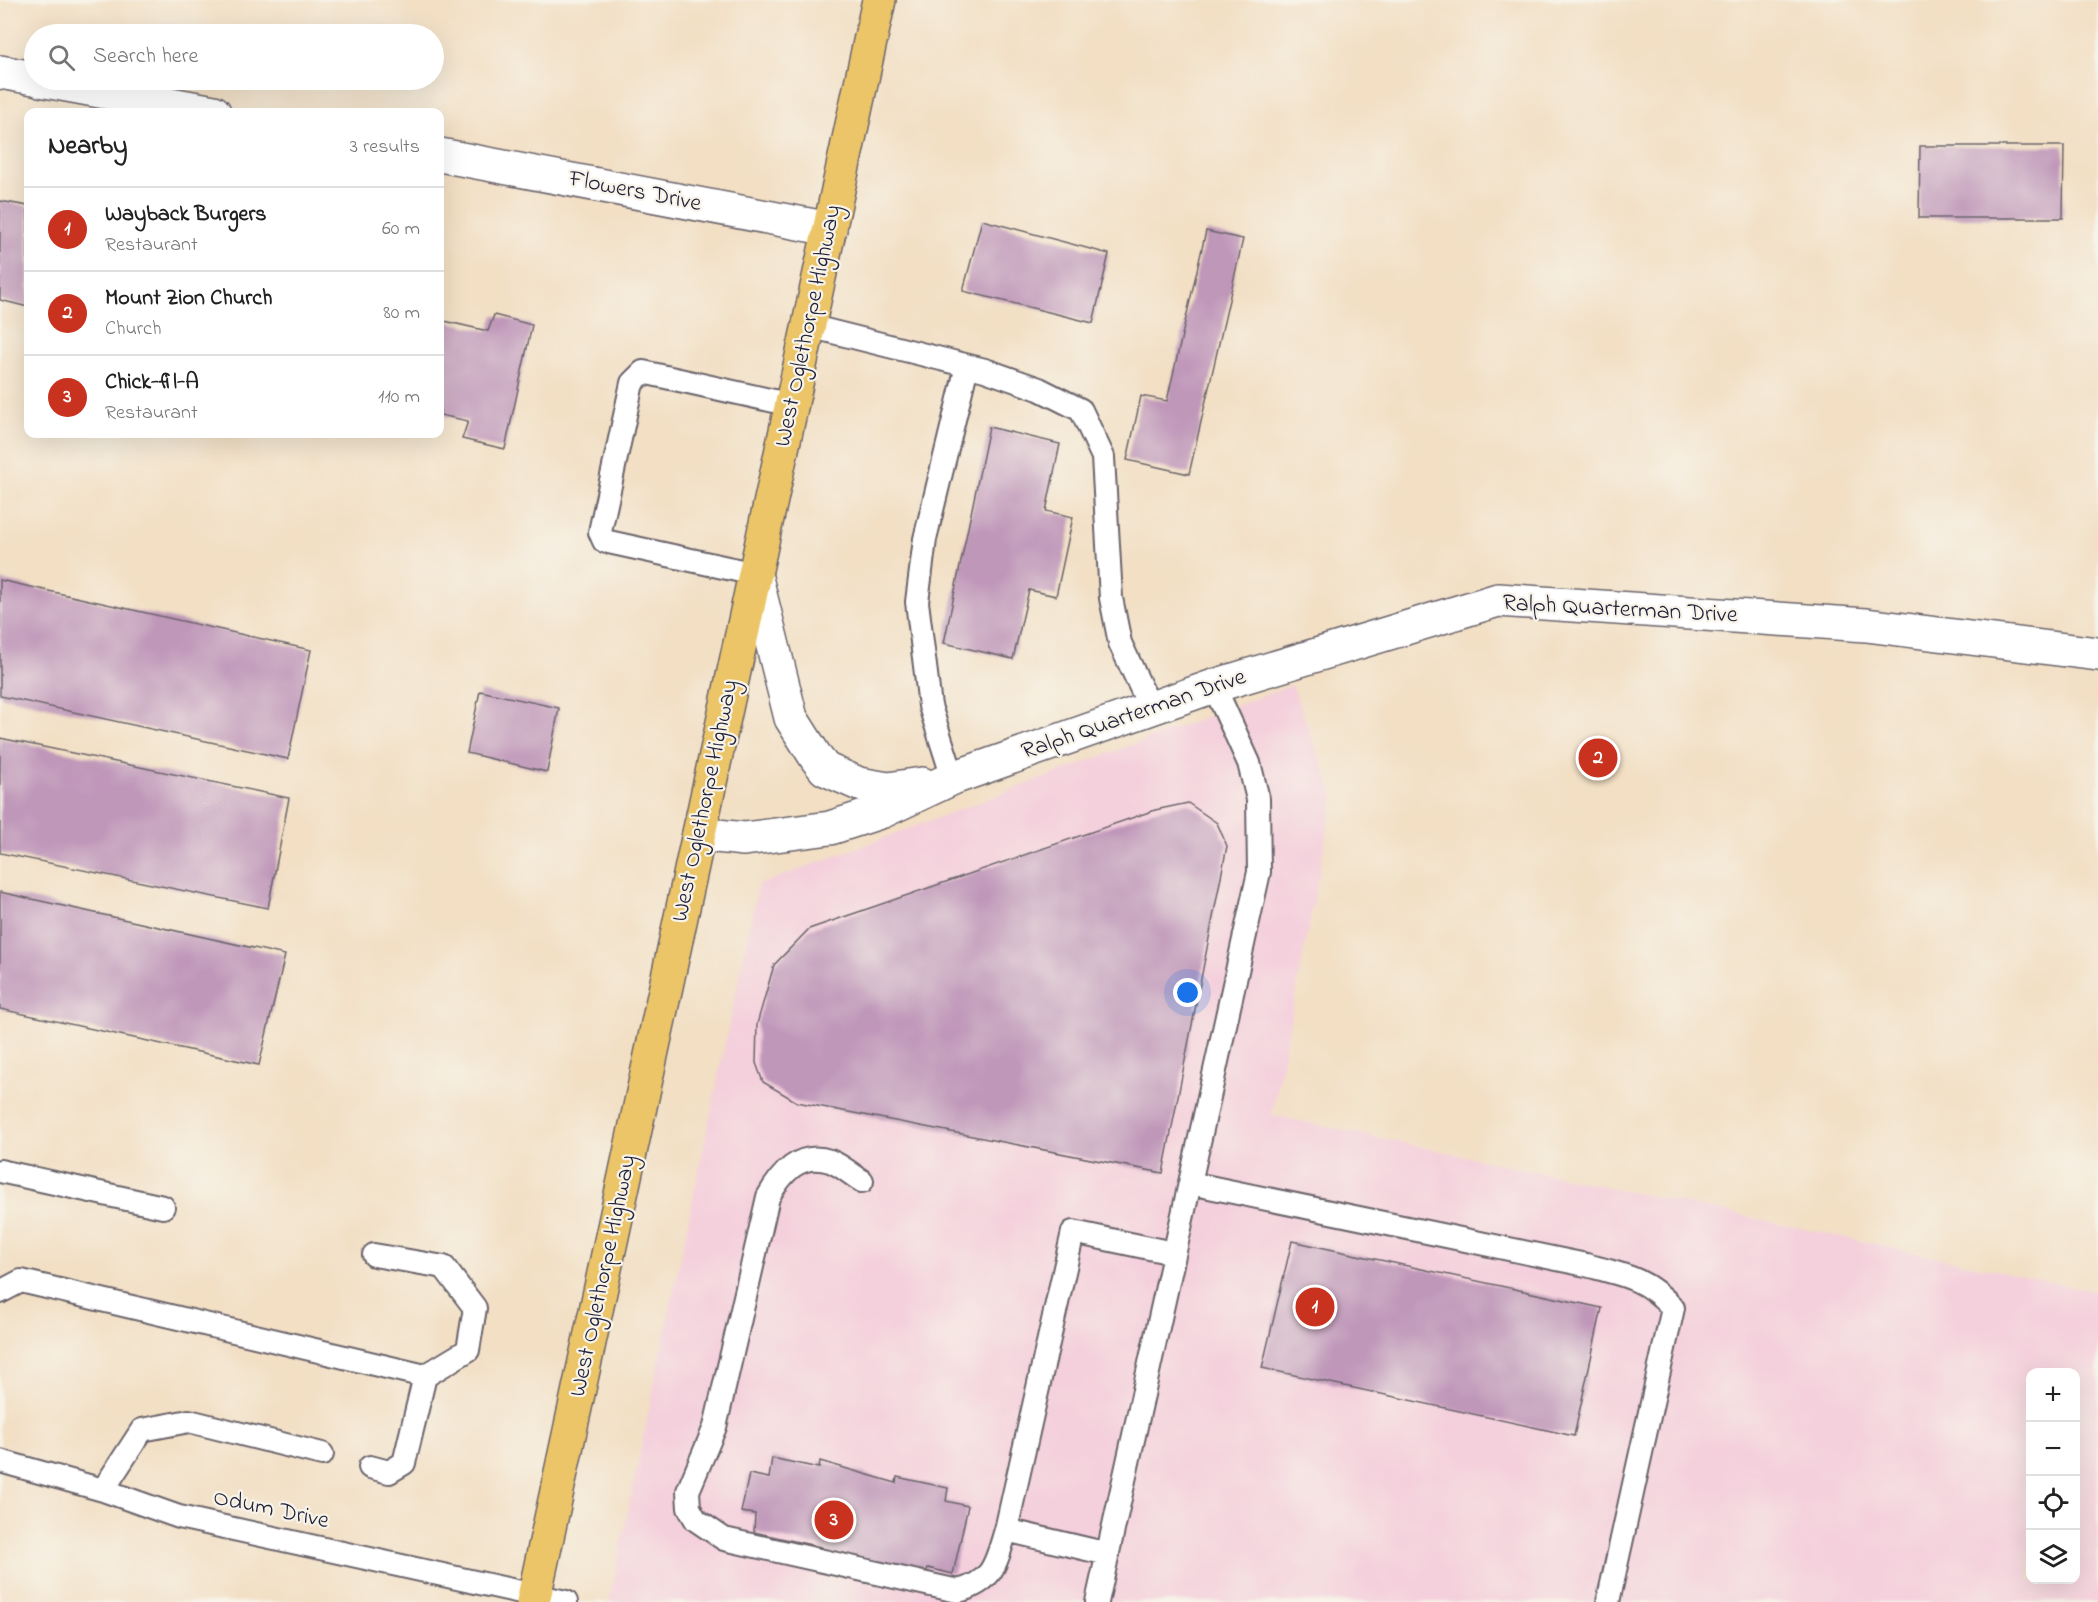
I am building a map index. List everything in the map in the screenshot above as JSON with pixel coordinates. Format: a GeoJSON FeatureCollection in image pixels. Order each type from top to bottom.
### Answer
{"type":"FeatureCollection","features":[{"type":"Feature","properties":{"kind":"highway","name":"West Oglethorpe Highway"},"geometry":{"type":"LineString","coordinates":[[534,1599],[879,0]]}},
{"type":"Feature","properties":{"kind":"street"},"geometry":{"type":"LineString","coordinates":[[0,72],[24,76]]}},
{"type":"Feature","properties":{"kind":"street"},"geometry":{"type":"LineString","coordinates":[[94,90],[192,108]]}},
{"type":"Feature","properties":{"kind":"street","name":"Flowers Drive"},"geometry":{"type":"LineString","coordinates":[[444,156],[830,230]]}},
{"type":"Feature","properties":{"kind":"street","name":"Ralph Quarterman Drive"},"geometry":{"type":"LineString","coordinates":[[755,574],[791,718],[825,769],[859,784],[888,789],[953,778]]}},
{"type":"Feature","properties":{"kind":"street","name":"Ralph Quarterman Drive"},"geometry":{"type":"LineString","coordinates":[[699,834],[744,839],[830,828],[883,811],[953,778],[1214,686],[1498,600],[1866,625],[2098,654]]}},
{"type":"Feature","properties":{"kind":"lane"},"geometry":{"type":"LineString","coordinates":[[809,326],[967,366],[1039,389],[1081,410],[1103,457],[1111,598],[1120,643],[1151,709]]}},
{"type":"Feature","properties":{"kind":"lane"},"geometry":{"type":"LineString","coordinates":[[953,778],[930,706],[917,602],[925,539],[967,366]]}},
{"type":"Feature","properties":{"kind":"lane"},"geometry":{"type":"LineString","coordinates":[[755,574],[604,541],[600,532],[632,383],[643,372],[792,405]]}},
{"type":"Feature","properties":{"kind":"lane"},"geometry":{"type":"LineString","coordinates":[[1097,1602],[1259,872],[1258,800],[1249,763],[1214,686]]}},
{"type":"Feature","properties":{"kind":"lane"},"geometry":{"type":"LineString","coordinates":[[862,1181],[830,1161],[809,1160],[792,1165],[778,1178],[768,1197],[715,1427],[688,1491],[689,1508],[701,1524],[724,1539],[958,1591],[976,1587],[986,1577],[997,1559],[1006,1530],[1073,1232],[1173,1253]]}},
{"type":"Feature","properties":{"kind":"lane"},"geometry":{"type":"LineString","coordinates":[[0,1171],[163,1207]]}},
{"type":"Feature","properties":{"kind":"lane"},"geometry":{"type":"LineString","coordinates":[[1190,1183],[1586,1265],[1631,1276],[1657,1290],[1673,1308],[1608,1602]]}},
{"type":"Feature","properties":{"kind":"lane"},"geometry":{"type":"LineString","coordinates":[[0,1292],[21,1281],[425,1376],[468,1350],[475,1308],[444,1267],[374,1255]]}},
{"type":"Feature","properties":{"kind":"lane"},"geometry":{"type":"LineString","coordinates":[[370,1467],[389,1472],[404,1463],[425,1376]]}},
{"type":"Feature","properties":{"kind":"lane"},"geometry":{"type":"LineString","coordinates":[[103,1490],[142,1430],[189,1421],[322,1454]]}},
{"type":"Feature","properties":{"kind":"lane","name":"Odum Drive"},"geometry":{"type":"LineString","coordinates":[[0,1461],[103,1490],[179,1517],[534,1599],[566,1602]]}},
{"type":"Feature","properties":{"kind":"lane"},"geometry":{"type":"LineString","coordinates":[[1006,1530],[1108,1554]]}},
{"type":"Feature","properties":{"kind":"shaded area"},"geometry":{"type":"Polygon","coordinates":[[[1292,685],[1334,795],[1272,1115],[2098,1292],[2098,1602],[609,1602],[758,885],[1292,685]]]}},
{"type":"Feature","properties":{"kind":"building"},"geometry":{"type":"Polygon","coordinates":[[[1920,146],[2064,146],[2063,218],[1919,218],[1920,146]]]}},
{"type":"Feature","properties":{"kind":"building"},"geometry":{"type":"Polygon","coordinates":[[[0,201],[24,205],[24,306],[0,300],[0,201]]]}},
{"type":"Feature","properties":{"kind":"building"},"geometry":{"type":"Polygon","coordinates":[[[982,220],[1109,254],[1093,323],[963,291],[982,220]]]}},
{"type":"Feature","properties":{"kind":"building"},"geometry":{"type":"Polygon","coordinates":[[[1206,231],[1243,239],[1189,474],[1127,460],[1141,396],[1167,401],[1206,231]]]}},
{"type":"Feature","properties":{"kind":"building"},"geometry":{"type":"Polygon","coordinates":[[[494,315],[532,325],[505,449],[462,439],[468,421],[444,416],[444,321],[488,331],[494,315]]]}},
{"type":"Feature","properties":{"kind":"building"},"geometry":{"type":"Polygon","coordinates":[[[989,427],[1060,444],[1046,511],[1073,517],[1056,596],[1029,590],[1013,659],[944,643],[989,427]]]}},
{"type":"Feature","properties":{"kind":"building"},"geometry":{"type":"Polygon","coordinates":[[[0,580],[311,650],[288,759],[0,696],[0,580]]]}},
{"type":"Feature","properties":{"kind":"building"},"geometry":{"type":"Polygon","coordinates":[[[480,691],[559,708],[547,772],[467,753],[480,691]]]}},
{"type":"Feature","properties":{"kind":"building"},"geometry":{"type":"Polygon","coordinates":[[[0,738],[289,798],[268,908],[0,853],[0,738]]]}},
{"type":"Feature","properties":{"kind":"building"},"geometry":{"type":"Polygon","coordinates":[[[1188,803],[1217,823],[1227,846],[1163,1173],[797,1102],[763,1082],[756,1063],[757,1024],[774,965],[809,929],[1155,810],[1188,803]]]}},
{"type":"Feature","properties":{"kind":"building"},"geometry":{"type":"Polygon","coordinates":[[[0,892],[285,955],[259,1065],[0,1009],[0,892]]]}},
{"type":"Feature","properties":{"kind":"building"},"geometry":{"type":"Polygon","coordinates":[[[1292,1241],[1602,1308],[1574,1436],[1262,1368],[1292,1241]]]}},
{"type":"Feature","properties":{"kind":"building"},"geometry":{"type":"Polygon","coordinates":[[[772,1458],[819,1468],[820,1461],[896,1483],[897,1477],[948,1488],[946,1501],[968,1506],[953,1574],[928,1568],[926,1573],[852,1556],[851,1560],[820,1553],[821,1547],[754,1532],[755,1514],[741,1512],[749,1474],[769,1478],[772,1458]]]}},
{"type":"Feature","properties":{"kind":"place","name":"Mount Zion Church"},"geometry":{"type":"Point","coordinates":[1598,758]}},
{"type":"Feature","properties":{"kind":"place","name":"Wayback Burgers"},"geometry":{"type":"Point","coordinates":[1315,1307]}},
{"type":"Feature","properties":{"kind":"place","name":"Chick-fil-A"},"geometry":{"type":"Point","coordinates":[834,1520]}}]}
